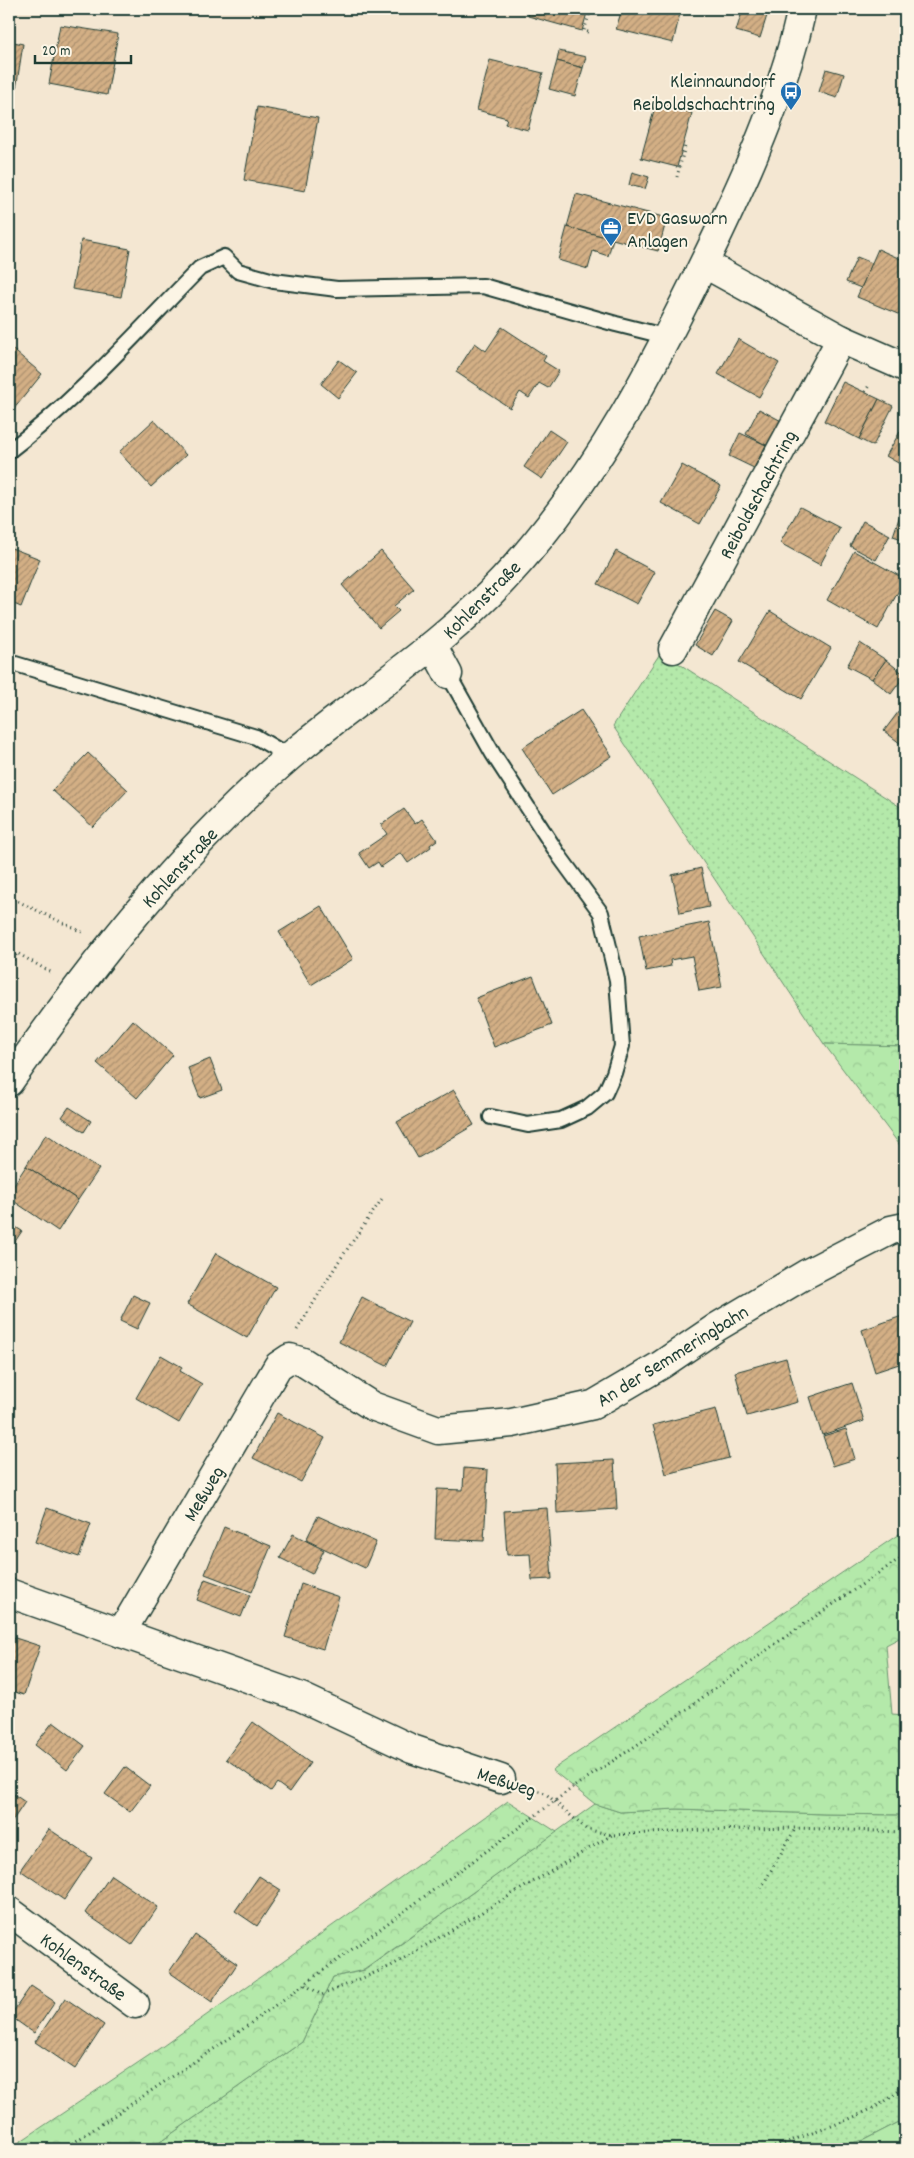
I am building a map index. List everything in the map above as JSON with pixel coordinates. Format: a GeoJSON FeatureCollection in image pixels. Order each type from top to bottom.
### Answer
{"type":"FeatureCollection","features":[{"type":"Feature","properties":{"kind":"street","name":"Kohlenstraße"},"geometry":{"type":"LineString","coordinates":[[9,1082],[50,1023],[154,891],[237,805],[290,757],[433,646],[504,580],[562,511],[615,430],[668,337],[705,264],[741,185],[788,69],[802,9]]}},
{"type":"Feature","properties":{"kind":"street"},"geometry":{"type":"LineString","coordinates":[[705,264],[842,339],[905,367]]}},
{"type":"Feature","properties":{"kind":"street","name":"Reiboldschachtring"},"geometry":{"type":"LineString","coordinates":[[673,649],[842,339]]}},
{"type":"Feature","properties":{"kind":"street"},"geometry":{"type":"LineString","coordinates":[[433,646],[448,674]]}},
{"type":"Feature","properties":{"kind":"street","name":"An der Semmeringbahn"},"geometry":{"type":"LineString","coordinates":[[290,1358],[303,1362],[372,1406],[438,1430],[521,1421],[593,1406],[662,1365],[717,1327],[806,1274],[891,1230],[905,1227]]}},
{"type":"Feature","properties":{"kind":"street","name":"Meßweg"},"geometry":{"type":"LineString","coordinates":[[120,1633],[278,1366],[290,1358]]}},
{"type":"Feature","properties":{"kind":"street","name":"Meßweg"},"geometry":{"type":"LineString","coordinates":[[9,1593],[301,1697],[412,1749],[502,1779]]}},
{"type":"Feature","properties":{"kind":"street","name":"Kohlenstraße"},"geometry":{"type":"LineString","coordinates":[[9,1911],[135,2004]]}},
{"type":"Feature","properties":{"kind":"lane"},"geometry":{"type":"LineString","coordinates":[[9,451],[45,424],[86,386],[200,268],[224,256],[238,271],[274,281],[337,289],[484,286],[668,337]]}},
{"type":"Feature","properties":{"kind":"lane"},"geometry":{"type":"LineString","coordinates":[[9,662],[256,738],[290,757]]}},
{"type":"Feature","properties":{"kind":"lane"},"geometry":{"type":"LineString","coordinates":[[448,674],[493,754],[560,857],[601,913],[617,980],[622,1046],[614,1074],[605,1093],[587,1108],[561,1120],[528,1125],[491,1116]]}},
{"type":"Feature","properties":{"kind":"path"},"geometry":{"type":"LineString","coordinates":[[588,32],[584,31],[590,9]]}},
{"type":"Feature","properties":{"kind":"path"},"geometry":{"type":"LineString","coordinates":[[677,177],[686,146]]}},
{"type":"Feature","properties":{"kind":"path"},"geometry":{"type":"LineString","coordinates":[[9,896],[87,934],[108,950]]}},
{"type":"Feature","properties":{"kind":"path"},"geometry":{"type":"LineString","coordinates":[[9,969],[17,953],[50,972]]}},
{"type":"Feature","properties":{"kind":"path"},"geometry":{"type":"LineString","coordinates":[[290,1358],[294,1334],[339,1261],[384,1196]]}},
{"type":"Feature","properties":{"kind":"path"},"geometry":{"type":"LineString","coordinates":[[64,2149],[236,2034],[575,1786],[646,1739],[778,1642],[905,1555]]}},
{"type":"Feature","properties":{"kind":"path","name":"Meßweg"},"geometry":{"type":"LineString","coordinates":[[502,1779],[546,1793],[586,1829],[612,1835],[795,1828],[905,1832]]}},
{"type":"Feature","properties":{"kind":"path"},"geometry":{"type":"LineString","coordinates":[[761,1888],[795,1828]]}},
{"type":"Feature","properties":{"kind":"path"},"geometry":{"type":"LineString","coordinates":[[305,1984],[322,1995],[391,1966],[612,1835]]}},
{"type":"Feature","properties":{"kind":"path"},"geometry":{"type":"LineString","coordinates":[[770,2149],[861,2114],[900,2091],[905,2084]]}},
{"type":"Feature","properties":{"kind":"green space"},"geometry":{"type":"Polygon","coordinates":[[[661,652],[905,810],[905,1046],[824,1044],[613,726],[661,652]]]}},
{"type":"Feature","properties":{"kind":"green space"},"geometry":{"type":"Polygon","coordinates":[[[824,1044],[905,1046],[905,1152],[824,1044]]]}},
{"type":"Feature","properties":{"kind":"green space"},"geometry":{"type":"Polygon","coordinates":[[[905,1530],[905,1635],[886,1645],[892,1714],[905,1715],[905,1815],[677,1809],[620,1812],[595,1804],[552,1770],[905,1530]]]}},
{"type":"Feature","properties":{"kind":"green space"},"geometry":{"type":"Polygon","coordinates":[[[508,1801],[557,1832],[364,1970],[333,1977],[302,2042],[150,2149],[9,2149],[163,2046],[508,1801]]]}},
{"type":"Feature","properties":{"kind":"green space"},"geometry":{"type":"Polygon","coordinates":[[[595,1804],[620,1812],[677,1809],[905,1815],[905,2119],[864,2140],[827,2149],[150,2149],[302,2042],[333,1977],[365,1970],[595,1804]]]}},
{"type":"Feature","properties":{"kind":"green space"},"geometry":{"type":"Polygon","coordinates":[[[905,2119],[905,2149],[827,2149],[864,2140],[905,2119]]]}},
{"type":"Feature","properties":{"kind":"building"},"geometry":{"type":"Polygon","coordinates":[[[530,9],[588,9],[582,31],[528,16],[530,9]]]}},
{"type":"Feature","properties":{"kind":"building"},"geometry":{"type":"Polygon","coordinates":[[[622,9],[681,9],[673,43],[616,29],[622,9]]]}},
{"type":"Feature","properties":{"kind":"building"},"geometry":{"type":"Polygon","coordinates":[[[743,9],[769,9],[760,38],[736,31],[743,9]]]}},
{"type":"Feature","properties":{"kind":"building"},"geometry":{"type":"Polygon","coordinates":[[[892,9],[905,9],[905,14],[892,11],[892,9]]]}},
{"type":"Feature","properties":{"kind":"building"},"geometry":{"type":"Polygon","coordinates":[[[60,25],[118,34],[107,95],[49,84],[60,25]]]}},
{"type":"Feature","properties":{"kind":"building"},"geometry":{"type":"Polygon","coordinates":[[[9,41],[23,44],[15,96],[9,95],[9,41]]]}},
{"type":"Feature","properties":{"kind":"building"},"geometry":{"type":"Polygon","coordinates":[[[559,51],[586,57],[583,68],[557,61],[559,51]]]}},
{"type":"Feature","properties":{"kind":"building"},"geometry":{"type":"Polygon","coordinates":[[[490,60],[543,73],[528,130],[505,124],[507,118],[477,110],[490,60]]]}},
{"type":"Feature","properties":{"kind":"building"},"geometry":{"type":"Polygon","coordinates":[[[557,61],[583,68],[575,96],[549,89],[557,61]]]}},
{"type":"Feature","properties":{"kind":"building"},"geometry":{"type":"Polygon","coordinates":[[[826,69],[844,74],[837,98],[819,92],[826,69]]]}},
{"type":"Feature","properties":{"kind":"building"},"geometry":{"type":"Polygon","coordinates":[[[656,103],[692,113],[677,167],[641,158],[656,103]]]}},
{"type":"Feature","properties":{"kind":"building"},"geometry":{"type":"Polygon","coordinates":[[[257,107],[318,118],[305,191],[244,180],[257,107]]]}},
{"type":"Feature","properties":{"kind":"building"},"geometry":{"type":"Polygon","coordinates":[[[632,172],[649,177],[645,189],[629,185],[632,172]]]}},
{"type":"Feature","properties":{"kind":"building"},"geometry":{"type":"Polygon","coordinates":[[[576,194],[667,218],[658,251],[567,227],[576,194]]]}},
{"type":"Feature","properties":{"kind":"building"},"geometry":{"type":"Polygon","coordinates":[[[567,227],[613,239],[608,256],[593,251],[588,269],[558,260],[567,227]]]}},
{"type":"Feature","properties":{"kind":"building"},"geometry":{"type":"Polygon","coordinates":[[[81,240],[130,249],[121,297],[72,289],[81,240]]]}},
{"type":"Feature","properties":{"kind":"building"},"geometry":{"type":"Polygon","coordinates":[[[878,249],[905,261],[905,317],[857,297],[878,249]]]}},
{"type":"Feature","properties":{"kind":"building"},"geometry":{"type":"Polygon","coordinates":[[[857,257],[872,263],[861,288],[846,282],[857,257]]]}},
{"type":"Feature","properties":{"kind":"building"},"geometry":{"type":"Polygon","coordinates":[[[502,327],[546,356],[543,361],[559,371],[548,388],[539,383],[529,398],[520,392],[510,408],[456,372],[475,343],[486,351],[502,327]]]}},
{"type":"Feature","properties":{"kind":"building"},"geometry":{"type":"Polygon","coordinates":[[[738,339],[779,363],[759,397],[718,374],[738,339]]]}},
{"type":"Feature","properties":{"kind":"building"},"geometry":{"type":"Polygon","coordinates":[[[11,348],[42,374],[9,415],[9,351],[11,348]]]}},
{"type":"Feature","properties":{"kind":"building"},"geometry":{"type":"Polygon","coordinates":[[[339,360],[357,373],[338,398],[321,384],[339,360]]]}},
{"type":"Feature","properties":{"kind":"building"},"geometry":{"type":"Polygon","coordinates":[[[843,382],[879,399],[859,439],[824,421],[843,382]]]}},
{"type":"Feature","properties":{"kind":"building"},"geometry":{"type":"Polygon","coordinates":[[[879,399],[893,406],[873,446],[859,439],[879,399]]]}},
{"type":"Feature","properties":{"kind":"building"},"geometry":{"type":"Polygon","coordinates":[[[759,409],[787,424],[773,449],[746,434],[759,409]]]}},
{"type":"Feature","properties":{"kind":"building"},"geometry":{"type":"Polygon","coordinates":[[[154,420],[186,455],[151,487],[119,452],[154,420]]]}},
{"type":"Feature","properties":{"kind":"building"},"geometry":{"type":"Polygon","coordinates":[[[905,423],[905,467],[886,456],[905,423]]]}},
{"type":"Feature","properties":{"kind":"building"},"geometry":{"type":"Polygon","coordinates":[[[549,430],[567,442],[542,479],[524,467],[549,430]]]}},
{"type":"Feature","properties":{"kind":"building"},"geometry":{"type":"Polygon","coordinates":[[[740,433],[766,445],[754,468],[729,456],[740,433]]]}},
{"type":"Feature","properties":{"kind":"building"},"geometry":{"type":"Polygon","coordinates":[[[682,465],[721,486],[700,524],[661,503],[682,465]]]}},
{"type":"Feature","properties":{"kind":"building"},"geometry":{"type":"Polygon","coordinates":[[[800,507],[840,528],[820,565],[780,543],[800,507]]]}},
{"type":"Feature","properties":{"kind":"building"},"geometry":{"type":"Polygon","coordinates":[[[902,509],[905,510],[905,540],[893,536],[902,509]]]}},
{"type":"Feature","properties":{"kind":"building"},"geometry":{"type":"Polygon","coordinates":[[[863,521],[890,535],[876,560],[850,546],[863,521]]]}},
{"type":"Feature","properties":{"kind":"building"},"geometry":{"type":"Polygon","coordinates":[[[9,547],[40,559],[21,607],[9,602],[9,547]]]}},
{"type":"Feature","properties":{"kind":"building"},"geometry":{"type":"Polygon","coordinates":[[[381,551],[414,589],[394,606],[399,611],[379,628],[342,585],[381,551]]]}},
{"type":"Feature","properties":{"kind":"building"},"geometry":{"type":"Polygon","coordinates":[[[616,551],[655,572],[637,604],[598,584],[616,551]]]}},
{"type":"Feature","properties":{"kind":"building"},"geometry":{"type":"Polygon","coordinates":[[[854,551],[905,579],[878,629],[827,600],[854,551]]]}},
{"type":"Feature","properties":{"kind":"building"},"geometry":{"type":"Polygon","coordinates":[[[715,611],[733,621],[713,656],[695,645],[715,611]]]}},
{"type":"Feature","properties":{"kind":"building"},"geometry":{"type":"Polygon","coordinates":[[[770,611],[831,648],[801,699],[739,662],[770,611]]]}},
{"type":"Feature","properties":{"kind":"building"},"geometry":{"type":"Polygon","coordinates":[[[860,643],[886,660],[872,679],[847,666],[860,643]]]}},
{"type":"Feature","properties":{"kind":"building"},"geometry":{"type":"Polygon","coordinates":[[[886,660],[905,675],[891,694],[872,679],[886,660]]]}},
{"type":"Feature","properties":{"kind":"building"},"geometry":{"type":"Polygon","coordinates":[[[905,703],[905,747],[884,731],[905,703]]]}},
{"type":"Feature","properties":{"kind":"building"},"geometry":{"type":"Polygon","coordinates":[[[581,710],[612,756],[552,795],[522,748],[581,710]]]}},
{"type":"Feature","properties":{"kind":"building"},"geometry":{"type":"Polygon","coordinates":[[[88,753],[128,790],[93,827],[52,790],[88,753]]]}},
{"type":"Feature","properties":{"kind":"building"},"geometry":{"type":"Polygon","coordinates":[[[404,809],[415,824],[422,819],[437,840],[430,845],[431,847],[408,863],[401,853],[381,867],[378,862],[369,868],[359,853],[387,834],[381,825],[404,809]]]}},
{"type":"Feature","properties":{"kind":"building"},"geometry":{"type":"Polygon","coordinates":[[[701,868],[709,907],[680,913],[672,875],[701,868]]]}},
{"type":"Feature","properties":{"kind":"building"},"geometry":{"type":"Polygon","coordinates":[[[321,906],[353,959],[311,985],[279,932],[321,906]]]}},
{"type":"Feature","properties":{"kind":"building"},"geometry":{"type":"Polygon","coordinates":[[[709,922],[722,987],[699,991],[692,956],[670,960],[671,966],[646,971],[639,936],[709,922]]]}},
{"type":"Feature","properties":{"kind":"building"},"geometry":{"type":"Polygon","coordinates":[[[9,935],[15,939],[9,949],[9,935]]]}},
{"type":"Feature","properties":{"kind":"building"},"geometry":{"type":"Polygon","coordinates":[[[533,976],[552,1025],[494,1047],[476,998],[533,976]]]}},
{"type":"Feature","properties":{"kind":"building"},"geometry":{"type":"Polygon","coordinates":[[[133,1020],[173,1055],[137,1098],[97,1063],[133,1020]]]}},
{"type":"Feature","properties":{"kind":"building"},"geometry":{"type":"Polygon","coordinates":[[[210,1059],[222,1090],[200,1098],[188,1068],[210,1059]]]}},
{"type":"Feature","properties":{"kind":"building"},"geometry":{"type":"Polygon","coordinates":[[[454,1090],[474,1125],[418,1158],[397,1122],[454,1090]]]}},
{"type":"Feature","properties":{"kind":"building"},"geometry":{"type":"Polygon","coordinates":[[[69,1107],[91,1121],[84,1132],[62,1117],[69,1107]]]}},
{"type":"Feature","properties":{"kind":"building"},"geometry":{"type":"Polygon","coordinates":[[[46,1134],[99,1169],[78,1200],[26,1166],[46,1134]]]}},
{"type":"Feature","properties":{"kind":"building"},"geometry":{"type":"Polygon","coordinates":[[[26,1166],[78,1200],[58,1231],[9,1198],[9,1192],[26,1166]]]}},
{"type":"Feature","properties":{"kind":"building"},"geometry":{"type":"Polygon","coordinates":[[[9,1223],[22,1231],[14,1243],[9,1240],[9,1223]]]}},
{"type":"Feature","properties":{"kind":"building"},"geometry":{"type":"Polygon","coordinates":[[[216,1253],[276,1287],[247,1338],[187,1304],[216,1253]]]}},
{"type":"Feature","properties":{"kind":"building"},"geometry":{"type":"Polygon","coordinates":[[[133,1295],[150,1303],[137,1329],[120,1321],[133,1295]]]}},
{"type":"Feature","properties":{"kind":"building"},"geometry":{"type":"Polygon","coordinates":[[[362,1297],[410,1322],[387,1366],[339,1342],[362,1297]]]}},
{"type":"Feature","properties":{"kind":"building"},"geometry":{"type":"Polygon","coordinates":[[[905,1315],[905,1362],[875,1372],[862,1330],[905,1315]]]}},
{"type":"Feature","properties":{"kind":"building"},"geometry":{"type":"Polygon","coordinates":[[[161,1355],[182,1367],[180,1371],[202,1384],[179,1423],[136,1398],[161,1355]]]}},
{"type":"Feature","properties":{"kind":"building"},"geometry":{"type":"Polygon","coordinates":[[[786,1358],[798,1402],[747,1416],[735,1372],[786,1358]]]}},
{"type":"Feature","properties":{"kind":"building"},"geometry":{"type":"Polygon","coordinates":[[[852,1383],[864,1421],[822,1435],[810,1397],[852,1383]]]}},
{"type":"Feature","properties":{"kind":"building"},"geometry":{"type":"Polygon","coordinates":[[[716,1409],[729,1458],[666,1474],[653,1425],[716,1409]]]}},
{"type":"Feature","properties":{"kind":"building"},"geometry":{"type":"Polygon","coordinates":[[[277,1413],[325,1438],[301,1482],[253,1458],[277,1413]]]}},
{"type":"Feature","properties":{"kind":"building"},"geometry":{"type":"Polygon","coordinates":[[[846,1429],[855,1459],[833,1466],[823,1436],[846,1429]]]}},
{"type":"Feature","properties":{"kind":"building"},"geometry":{"type":"Polygon","coordinates":[[[614,1460],[617,1509],[557,1513],[555,1463],[614,1460]]]}},
{"type":"Feature","properties":{"kind":"building"},"geometry":{"type":"Polygon","coordinates":[[[464,1468],[488,1470],[484,1541],[435,1539],[437,1489],[463,1490],[464,1468]]]}},
{"type":"Feature","properties":{"kind":"building"},"geometry":{"type":"Polygon","coordinates":[[[47,1508],[91,1524],[79,1557],[35,1542],[47,1508]]]}},
{"type":"Feature","properties":{"kind":"building"},"geometry":{"type":"Polygon","coordinates":[[[547,1508],[552,1579],[532,1580],[530,1554],[507,1555],[504,1511],[547,1508]]]}},
{"type":"Feature","properties":{"kind":"building"},"geometry":{"type":"Polygon","coordinates":[[[318,1516],[376,1542],[365,1568],[306,1540],[318,1516]]]}},
{"type":"Feature","properties":{"kind":"building"},"geometry":{"type":"Polygon","coordinates":[[[224,1527],[271,1546],[252,1592],[205,1574],[224,1527]]]}},
{"type":"Feature","properties":{"kind":"building"},"geometry":{"type":"Polygon","coordinates":[[[293,1534],[324,1550],[312,1574],[280,1558],[293,1534]]]}},
{"type":"Feature","properties":{"kind":"building"},"geometry":{"type":"Polygon","coordinates":[[[205,1579],[250,1595],[241,1617],[197,1600],[205,1579]]]}},
{"type":"Feature","properties":{"kind":"building"},"geometry":{"type":"Polygon","coordinates":[[[301,1584],[339,1597],[323,1649],[285,1637],[301,1584]]]}},
{"type":"Feature","properties":{"kind":"building"},"geometry":{"type":"Polygon","coordinates":[[[9,1636],[40,1646],[24,1695],[9,1690],[9,1636]]]}},
{"type":"Feature","properties":{"kind":"building"},"geometry":{"type":"Polygon","coordinates":[[[53,1722],[85,1746],[67,1770],[35,1745],[53,1722]]]}},
{"type":"Feature","properties":{"kind":"building"},"geometry":{"type":"Polygon","coordinates":[[[253,1722],[310,1763],[289,1792],[277,1783],[271,1791],[226,1759],[253,1722]]]}},
{"type":"Feature","properties":{"kind":"building"},"geometry":{"type":"Polygon","coordinates":[[[125,1767],[150,1786],[130,1812],[105,1794],[125,1767]]]}},
{"type":"Feature","properties":{"kind":"building"},"geometry":{"type":"Polygon","coordinates":[[[9,1791],[25,1802],[9,1826],[9,1791]]]}},
{"type":"Feature","properties":{"kind":"building"},"geometry":{"type":"Polygon","coordinates":[[[49,1829],[92,1858],[64,1900],[20,1870],[49,1829]]]}},
{"type":"Feature","properties":{"kind":"building"},"geometry":{"type":"Polygon","coordinates":[[[111,1875],[158,1907],[132,1945],[85,1913],[111,1875]]]}},
{"type":"Feature","properties":{"kind":"building"},"geometry":{"type":"Polygon","coordinates":[[[259,1876],[281,1890],[257,1926],[235,1911],[259,1876]]]}},
{"type":"Feature","properties":{"kind":"building"},"geometry":{"type":"Polygon","coordinates":[[[195,1935],[237,1964],[212,2002],[169,1972],[195,1935]]]}},
{"type":"Feature","properties":{"kind":"building"},"geometry":{"type":"Polygon","coordinates":[[[31,1986],[55,2002],[34,2033],[10,2016],[31,1986]]]}},
{"type":"Feature","properties":{"kind":"building"},"geometry":{"type":"Polygon","coordinates":[[[65,1998],[104,2025],[75,2069],[35,2042],[65,1998]]]}},
{"type":"Feature","properties":{"kind":"place","name":"Kleinnaundorf Reiboldschachtring"},"geometry":{"type":"Point","coordinates":[791,111]}},
{"type":"Feature","properties":{"kind":"place","name":"EVD Gaswarn Anlagen"},"geometry":{"type":"Point","coordinates":[611,247]}}]}
